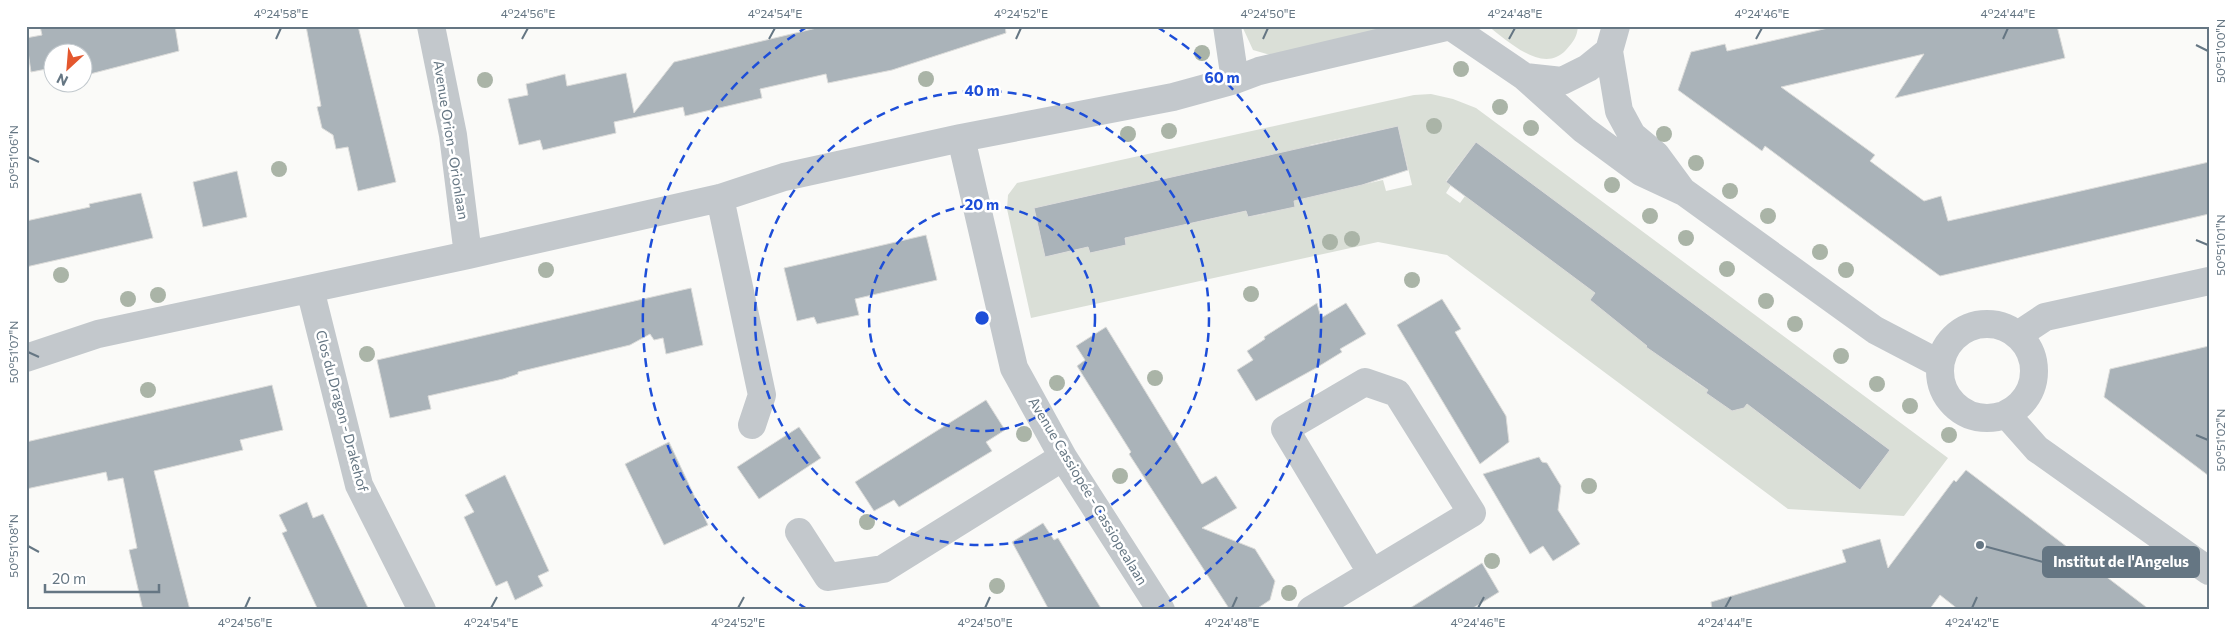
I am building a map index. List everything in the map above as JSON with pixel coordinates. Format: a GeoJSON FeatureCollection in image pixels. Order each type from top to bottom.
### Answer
{"type":"FeatureCollection","features":[{"type":"Feature","properties":{"kind":"street","name":"Avenue Orion - Orionlaan"},"geometry":{"type":"LineString","coordinates":[[431,26],[453,135],[468,255]]}},
{"type":"Feature","properties":{"kind":"street"},"geometry":{"type":"LineString","coordinates":[[1227,26],[1235,80]]}},
{"type":"Feature","properties":{"kind":"street"},"geometry":{"type":"LineString","coordinates":[[26,358],[98,334],[468,255],[720,198],[784,177],[961,138],[1174,97],[1260,71],[1450,26],[1524,77],[1584,130],[1641,172],[1684,192],[1875,330],[1940,364]]}},
{"type":"Feature","properties":{"kind":"street"},"geometry":{"type":"LineString","coordinates":[[1524,77],[1562,81],[1588,68],[1615,33]]}},
{"type":"Feature","properties":{"kind":"street"},"geometry":{"type":"LineString","coordinates":[[1615,33],[1619,112],[1632,135],[1656,155],[1684,192]]}},
{"type":"Feature","properties":{"kind":"street","name":"Avenue Cassiopée - Cassiopealaan"},"geometry":{"type":"LineString","coordinates":[[961,138],[1014,368],[1063,456],[1161,610]]}},
{"type":"Feature","properties":{"kind":"street"},"geometry":{"type":"LineString","coordinates":[[720,198],[762,395],[752,425]]}},
{"type":"Feature","properties":{"kind":"street"},"geometry":{"type":"LineString","coordinates":[[2018,335],[2045,317],[2209,281]]}},
{"type":"Feature","properties":{"kind":"street","name":"Clos du Dragon - Drakehof"},"geometry":{"type":"LineString","coordinates":[[310,289],[359,485],[422,610]]}},
{"type":"Feature","properties":{"kind":"street"},"geometry":{"type":"LineString","coordinates":[[1992,323],[2006,327],[2018,335],[2027,345],[2035,371],[2033,384],[2027,397],[2018,407],[2006,414],[1992,418],[1978,418],[1965,413],[1953,404],[1945,392],[1940,378],[1940,364],[1944,350],[1952,339],[1964,330],[1978,324],[1992,323]]}},
{"type":"Feature","properties":{"kind":"street"},"geometry":{"type":"LineString","coordinates":[[1310,610],[1472,513],[1397,393],[1364,382],[1285,429],[1371,572]]}},
{"type":"Feature","properties":{"kind":"street"},"geometry":{"type":"LineString","coordinates":[[2006,414],[2037,450],[2209,571]]}},
{"type":"Feature","properties":{"kind":"street"},"geometry":{"type":"LineString","coordinates":[[799,532],[828,577],[883,569],[1063,456]]}},
{"type":"Feature","properties":{"kind":"shaded area"},"geometry":{"type":"Polygon","coordinates":[[[1242,26],[1405,26],[1274,56],[1253,50],[1242,26]]]}},
{"type":"Feature","properties":{"kind":"shaded area"},"geometry":{"type":"Polygon","coordinates":[[[1488,26],[1578,26],[1575,39],[1566,50],[1557,57],[1547,59],[1536,57],[1515,47],[1488,26]]]}},
{"type":"Feature","properties":{"kind":"shaded area"},"geometry":{"type":"Polygon","coordinates":[[[1431,94],[1453,99],[1476,108],[1948,458],[1904,516],[1788,509],[1447,255],[1378,242],[1031,318],[1007,209],[1008,195],[1017,183],[1414,95],[1431,94]],[[1398,126],[1310,145],[1321,194],[1383,180],[1386,191],[1412,185],[1398,126]],[[1476,142],[1446,181],[1451,185],[1446,193],[1460,203],[1465,196],[1548,196],[1476,142]],[[1260,157],[1173,177],[1184,225],[1247,211],[1248,217],[1265,214],[1260,157]],[[1122,188],[1034,208],[1045,257],[1088,247],[1090,253],[1126,245],[1122,188]],[[1776,366],[1687,376],[1703,387],[1705,384],[1732,411],[1739,409],[1744,403],[1746,405],[1776,366]],[[1815,394],[1785,433],[1860,490],[1890,450],[1815,394]]]}},
{"type":"Feature","properties":{"kind":"building"},"geometry":{"type":"Polygon","coordinates":[[[40,26],[175,26],[179,51],[92,73],[92,42],[42,42],[42,70],[31,72],[26,38],[42,35],[40,26]]]}},
{"type":"Feature","properties":{"kind":"building"},"geometry":{"type":"Polygon","coordinates":[[[306,26],[358,26],[396,182],[358,191],[348,147],[336,149],[333,135],[322,128],[317,107],[321,106],[306,26]]]}},
{"type":"Feature","properties":{"kind":"building"},"geometry":{"type":"Polygon","coordinates":[[[825,26],[1005,26],[1006,33],[892,70],[828,83],[826,74],[760,89],[762,98],[685,116],[683,107],[614,122],[616,133],[543,150],[540,140],[519,145],[508,99],[528,95],[526,84],[565,74],[567,86],[626,73],[634,113],[674,62],[825,26]]]}},
{"type":"Feature","properties":{"kind":"building"},"geometry":{"type":"Polygon","coordinates":[[[1837,26],[2057,26],[2065,58],[1895,98],[1924,54],[1781,87],[1875,155],[1870,161],[1924,201],[1941,196],[1948,221],[2209,162],[2209,214],[1940,276],[1765,146],[1762,151],[1678,90],[1691,52],[1725,44],[1727,51],[1837,26]]]}},
{"type":"Feature","properties":{"kind":"building"},"geometry":{"type":"Polygon","coordinates":[[[1398,126],[1408,170],[1362,185],[1294,201],[1295,207],[1248,217],[1246,211],[1125,238],[1126,245],[1090,253],[1088,247],[1045,257],[1034,208],[1398,126]]]}},
{"type":"Feature","properties":{"kind":"building"},"geometry":{"type":"Polygon","coordinates":[[[1476,142],[1890,450],[1860,490],[1747,404],[1744,408],[1732,411],[1706,393],[1708,390],[1646,347],[1590,300],[1595,293],[1446,182],[1476,142]]]}},
{"type":"Feature","properties":{"kind":"building"},"geometry":{"type":"Polygon","coordinates":[[[237,171],[247,217],[203,227],[193,182],[237,171]]]}},
{"type":"Feature","properties":{"kind":"building"},"geometry":{"type":"Polygon","coordinates":[[[141,193],[153,238],[26,267],[26,221],[90,207],[89,204],[141,193]]]}},
{"type":"Feature","properties":{"kind":"building"},"geometry":{"type":"Polygon","coordinates":[[[926,235],[937,280],[855,299],[859,315],[817,324],[814,317],[797,321],[784,268],[926,235]]]}},
{"type":"Feature","properties":{"kind":"building"},"geometry":{"type":"Polygon","coordinates":[[[691,288],[703,345],[666,354],[663,338],[654,340],[650,334],[630,345],[518,372],[518,374],[503,379],[428,396],[431,409],[390,418],[377,360],[691,288]]]}},
{"type":"Feature","properties":{"kind":"building"},"geometry":{"type":"Polygon","coordinates":[[[1442,299],[1461,329],[1455,332],[1506,416],[1509,442],[1480,464],[1397,325],[1442,299]]]}},
{"type":"Feature","properties":{"kind":"building"},"geometry":{"type":"Polygon","coordinates":[[[1317,303],[1321,318],[1346,303],[1366,334],[1340,349],[1342,352],[1316,368],[1256,401],[1237,370],[1253,360],[1247,351],[1265,339],[1264,337],[1317,303]]]}},
{"type":"Feature","properties":{"kind":"building"},"geometry":{"type":"Polygon","coordinates":[[[1106,327],[1202,484],[1216,476],[1237,508],[1202,528],[1255,549],[1275,581],[1270,600],[1255,610],[1230,610],[1129,454],[1131,452],[1077,366],[1085,360],[1076,346],[1106,327]]]}},
{"type":"Feature","properties":{"kind":"building"},"geometry":{"type":"Polygon","coordinates":[[[2209,346],[2209,476],[2104,397],[2110,369],[2209,346]]]}},
{"type":"Feature","properties":{"kind":"building"},"geometry":{"type":"Polygon","coordinates":[[[272,385],[283,430],[240,440],[243,450],[154,471],[190,610],[143,610],[129,550],[137,548],[123,478],[108,481],[106,472],[26,489],[26,442],[272,385]]]}},
{"type":"Feature","properties":{"kind":"building"},"geometry":{"type":"Polygon","coordinates":[[[986,400],[1005,430],[986,442],[992,451],[899,507],[894,500],[874,511],[855,482],[986,400]]]}},
{"type":"Feature","properties":{"kind":"building"},"geometry":{"type":"Polygon","coordinates":[[[799,427],[821,458],[759,499],[737,467],[799,427]]]}},
{"type":"Feature","properties":{"kind":"building"},"geometry":{"type":"Polygon","coordinates":[[[669,442],[708,525],[664,545],[625,464],[669,442]]]}},
{"type":"Feature","properties":{"kind":"building"},"geometry":{"type":"Polygon","coordinates":[[[1539,457],[1542,462],[1547,463],[1561,486],[1558,510],[1580,544],[1553,561],[1543,546],[1530,554],[1483,474],[1539,457]]]}},
{"type":"Feature","properties":{"kind":"building"},"geometry":{"type":"Polygon","coordinates":[[[1966,470],[2150,610],[1959,610],[1940,595],[1929,610],[1712,610],[1711,602],[1846,562],[1842,550],[1880,539],[1888,568],[1954,480],[1956,482],[1966,470]]]}},
{"type":"Feature","properties":{"kind":"building"},"geometry":{"type":"Polygon","coordinates":[[[505,475],[549,571],[538,576],[543,586],[515,600],[507,581],[496,586],[464,517],[474,512],[465,495],[505,475]]]}},
{"type":"Feature","properties":{"kind":"building"},"geometry":{"type":"Polygon","coordinates":[[[307,502],[313,518],[323,514],[369,610],[318,610],[282,533],[287,531],[279,515],[307,502]]]}},
{"type":"Feature","properties":{"kind":"building"},"geometry":{"type":"Polygon","coordinates":[[[1043,523],[1054,540],[1058,538],[1102,610],[1049,610],[1012,542],[1043,523]]]}},
{"type":"Feature","properties":{"kind":"building"},"geometry":{"type":"Polygon","coordinates":[[[1482,563],[1499,592],[1470,610],[1407,610],[1482,563]]]}},
{"type":"Feature","properties":{"kind":"place","name":"Institut de l'Angelus"},"geometry":{"type":"Point","coordinates":[1980,545]}}]}
